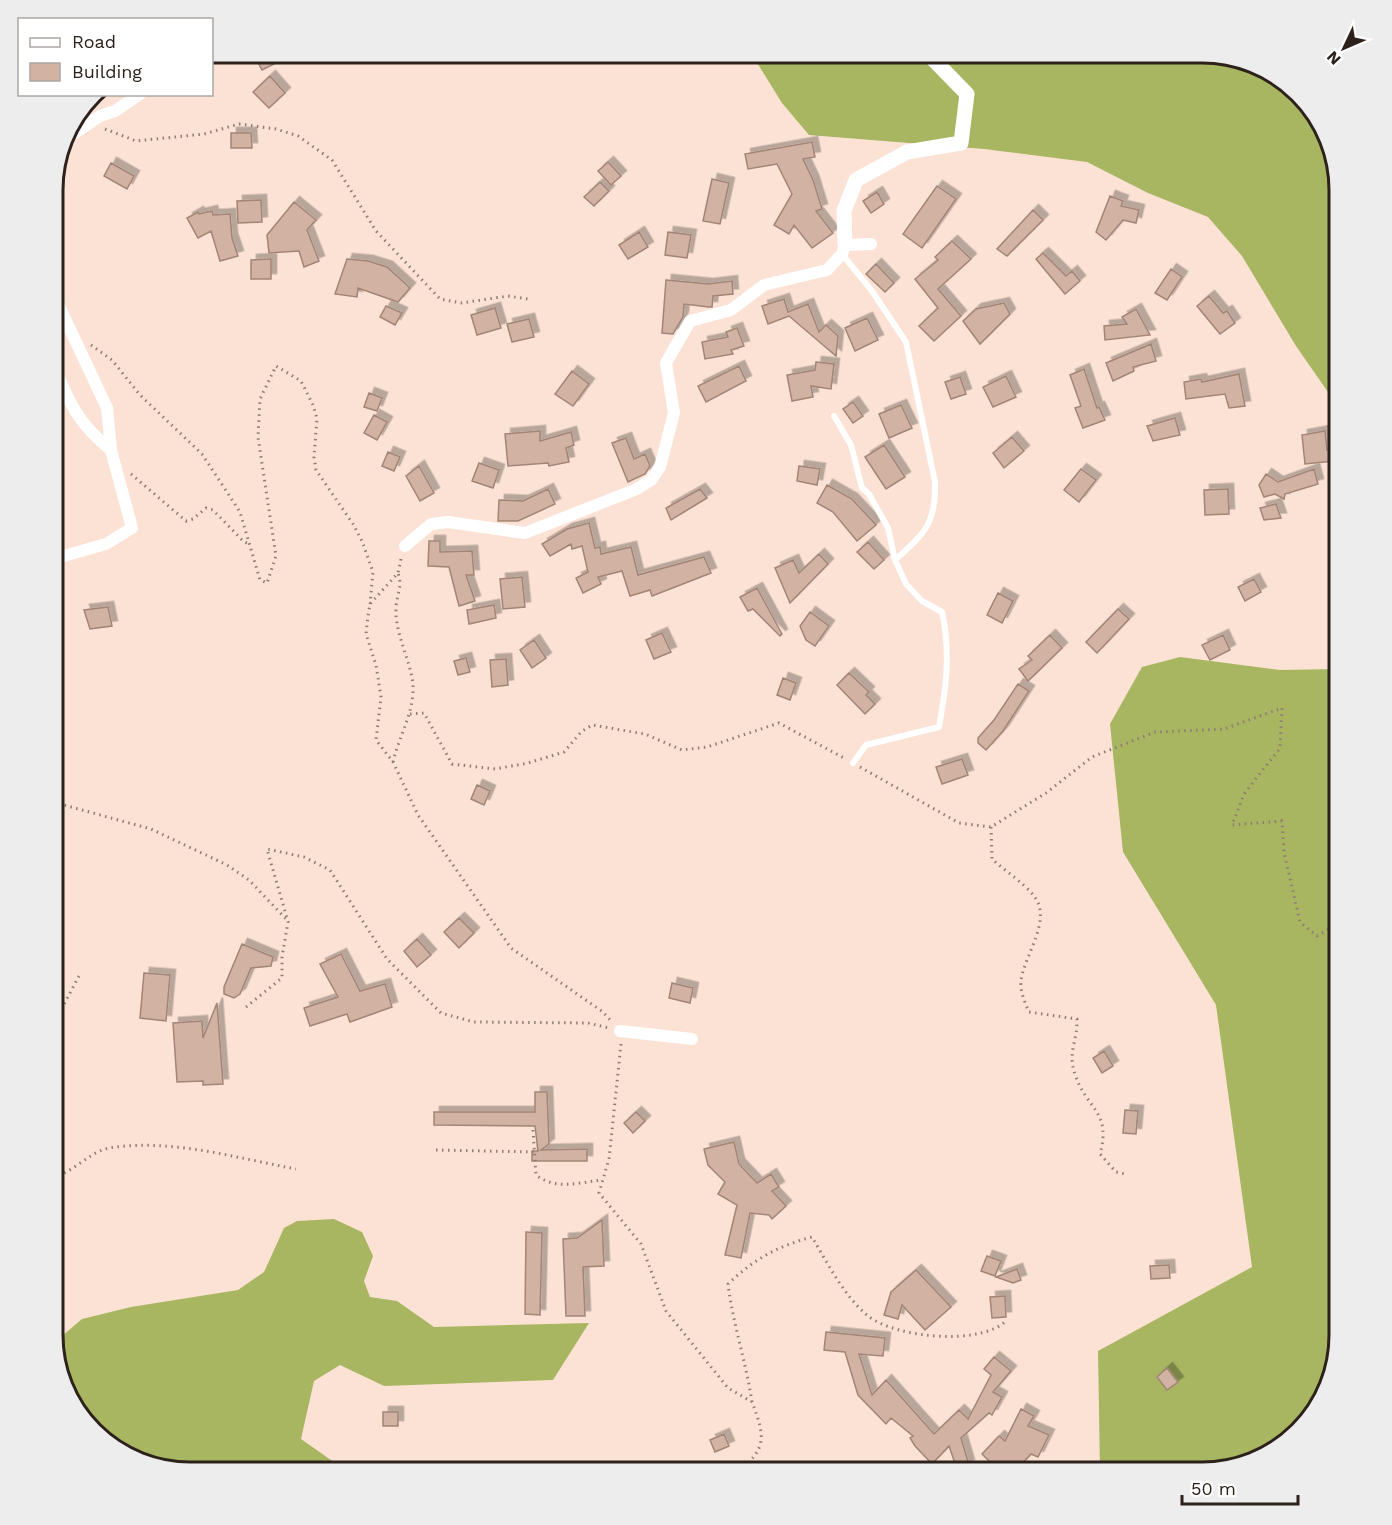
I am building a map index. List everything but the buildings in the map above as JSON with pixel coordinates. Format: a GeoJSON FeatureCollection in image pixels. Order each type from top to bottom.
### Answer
{"type":"FeatureCollection","features":[{"type":"Feature","properties":{"kind":"street"},"geometry":{"type":"LineString","coordinates":[[844,250],[844,211],[856,180],[907,152],[962,143],[967,94],[937,63]]}},
{"type":"Feature","properties":{"kind":"street"},"geometry":{"type":"LineString","coordinates":[[77,131],[137,96]]}},
{"type":"Feature","properties":{"kind":"street"},"geometry":{"type":"LineString","coordinates":[[405,546],[432,524],[448,522],[525,533],[638,489],[651,480],[660,467],[674,413],[666,363],[690,321],[731,310],[764,285],[827,270],[844,250],[871,244]]}},
{"type":"Feature","properties":{"kind":"street"},"geometry":{"type":"LineString","coordinates":[[63,314],[107,408],[113,455],[132,528],[106,544],[63,556]]}},
{"type":"Feature","properties":{"kind":"street"},"geometry":{"type":"LineString","coordinates":[[63,387],[71,407],[89,432],[113,455]]}},
{"type":"Feature","properties":{"kind":"street"},"geometry":{"type":"LineString","coordinates":[[620,1030],[692,1039]]}},
{"type":"Feature","properties":{"kind":"lane"},"geometry":{"type":"LineString","coordinates":[[844,250],[906,342],[935,482],[936,505],[924,535],[895,560]]}},
{"type":"Feature","properties":{"kind":"lane"},"geometry":{"type":"LineString","coordinates":[[834,416],[851,445],[862,488],[869,494],[888,528],[895,560],[906,584],[922,601],[942,612],[947,636],[947,678],[939,727],[866,745],[853,763]]}},
{"type":"Feature","properties":{"kind":"path"},"geometry":{"type":"LineString","coordinates":[[100,116],[105,129],[136,141],[204,134],[239,124],[276,129],[298,136],[332,160],[376,231],[440,299],[461,303],[508,296],[528,299]]}},
{"type":"Feature","properties":{"kind":"path"},"geometry":{"type":"LineString","coordinates":[[75,339],[95,346],[112,360],[140,395],[202,454],[240,512],[260,580],[267,583],[276,556],[258,437],[260,399],[276,366],[301,381],[317,419],[316,470],[362,541],[373,572],[366,634],[381,697],[376,740],[393,762],[418,815],[512,948],[603,1012],[620,1030],[609,1159],[601,1180],[599,1194],[641,1244],[666,1311],[728,1388],[753,1402]]}},
{"type":"Feature","properties":{"kind":"path"},"geometry":{"type":"LineString","coordinates":[[113,455],[177,515],[186,520],[193,519],[206,508],[213,510],[243,542],[250,544]]}},
{"type":"Feature","properties":{"kind":"path"},"geometry":{"type":"LineString","coordinates":[[370,604],[398,573],[405,546]]}},
{"type":"Feature","properties":{"kind":"path"},"geometry":{"type":"LineString","coordinates":[[393,762],[398,739],[410,714],[413,687],[396,609],[401,581],[398,573]]}},
{"type":"Feature","properties":{"kind":"path"},"geometry":{"type":"LineString","coordinates":[[410,714],[424,713],[452,764],[495,769],[528,763],[564,752],[581,732],[592,725],[645,734],[682,750],[707,747],[779,723],[959,823],[991,827],[1047,793],[1092,758],[1155,732],[1224,729],[1282,708],[1280,748],[1244,794],[1232,825],[1282,821],[1284,852],[1300,922],[1317,936],[1329,929]]}},
{"type":"Feature","properties":{"kind":"path"},"geometry":{"type":"LineString","coordinates":[[63,805],[151,829],[228,865],[249,880],[288,922]]}},
{"type":"Feature","properties":{"kind":"path"},"geometry":{"type":"LineString","coordinates":[[991,827],[992,860],[1035,897],[1041,911],[1037,934],[1021,982],[1025,1004],[1029,1012],[1077,1019],[1078,1034],[1071,1050],[1074,1073],[1084,1094],[1102,1118],[1103,1142],[1100,1154],[1116,1172],[1125,1174]]}},
{"type":"Feature","properties":{"kind":"path"},"geometry":{"type":"LineString","coordinates":[[246,1007],[282,978],[282,957],[288,922],[267,849],[304,857],[330,870],[387,959],[441,1013],[474,1022],[588,1023],[620,1030]]}},
{"type":"Feature","properties":{"kind":"path"},"geometry":{"type":"LineString","coordinates":[[63,1006],[80,974]]}},
{"type":"Feature","properties":{"kind":"path"},"geometry":{"type":"LineString","coordinates":[[533,1130],[536,1175],[545,1182],[559,1185],[601,1180]]}},
{"type":"Feature","properties":{"kind":"path"},"geometry":{"type":"LineString","coordinates":[[63,1174],[106,1149],[149,1145],[296,1169]]}},
{"type":"Feature","properties":{"kind":"path"},"geometry":{"type":"LineString","coordinates":[[436,1150],[534,1152]]}},
{"type":"Feature","properties":{"kind":"path"},"geometry":{"type":"LineString","coordinates":[[751,1462],[760,1449],[763,1430],[753,1402],[746,1361],[732,1319],[728,1284],[751,1262],[783,1245],[812,1237],[839,1282],[870,1318],[899,1330],[943,1336],[979,1335],[999,1328],[1006,1321]]}},
{"type":"Feature","properties":{"kind":"green space"},"geometry":{"type":"Polygon","coordinates":[[[757,63],[1211,63],[1227,65],[1266,80],[1298,106],[1316,134],[1327,165],[1329,181],[1329,394],[1296,346],[1242,256],[1208,217],[1148,193],[1087,162],[984,149],[809,135],[782,103],[757,63]]]}},
{"type":"Feature","properties":{"kind":"green space"},"geometry":{"type":"Polygon","coordinates":[[[1180,657],[1280,670],[1329,669],[1329,1344],[1327,1360],[1308,1406],[1286,1431],[1258,1449],[1227,1460],[1211,1462],[1100,1462],[1098,1351],[1252,1267],[1216,1005],[1123,852],[1110,724],[1142,667],[1180,657]]]}},
{"type":"Feature","properties":{"kind":"green space"},"geometry":{"type":"Polygon","coordinates":[[[334,1219],[362,1232],[373,1256],[364,1281],[370,1297],[397,1301],[434,1327],[589,1323],[553,1380],[384,1386],[340,1365],[314,1381],[301,1439],[334,1462],[173,1461],[157,1458],[134,1449],[106,1431],[89,1412],[73,1384],[65,1360],[63,1335],[82,1319],[131,1307],[238,1290],[264,1272],[284,1228],[297,1221],[334,1219]]]}}]}
